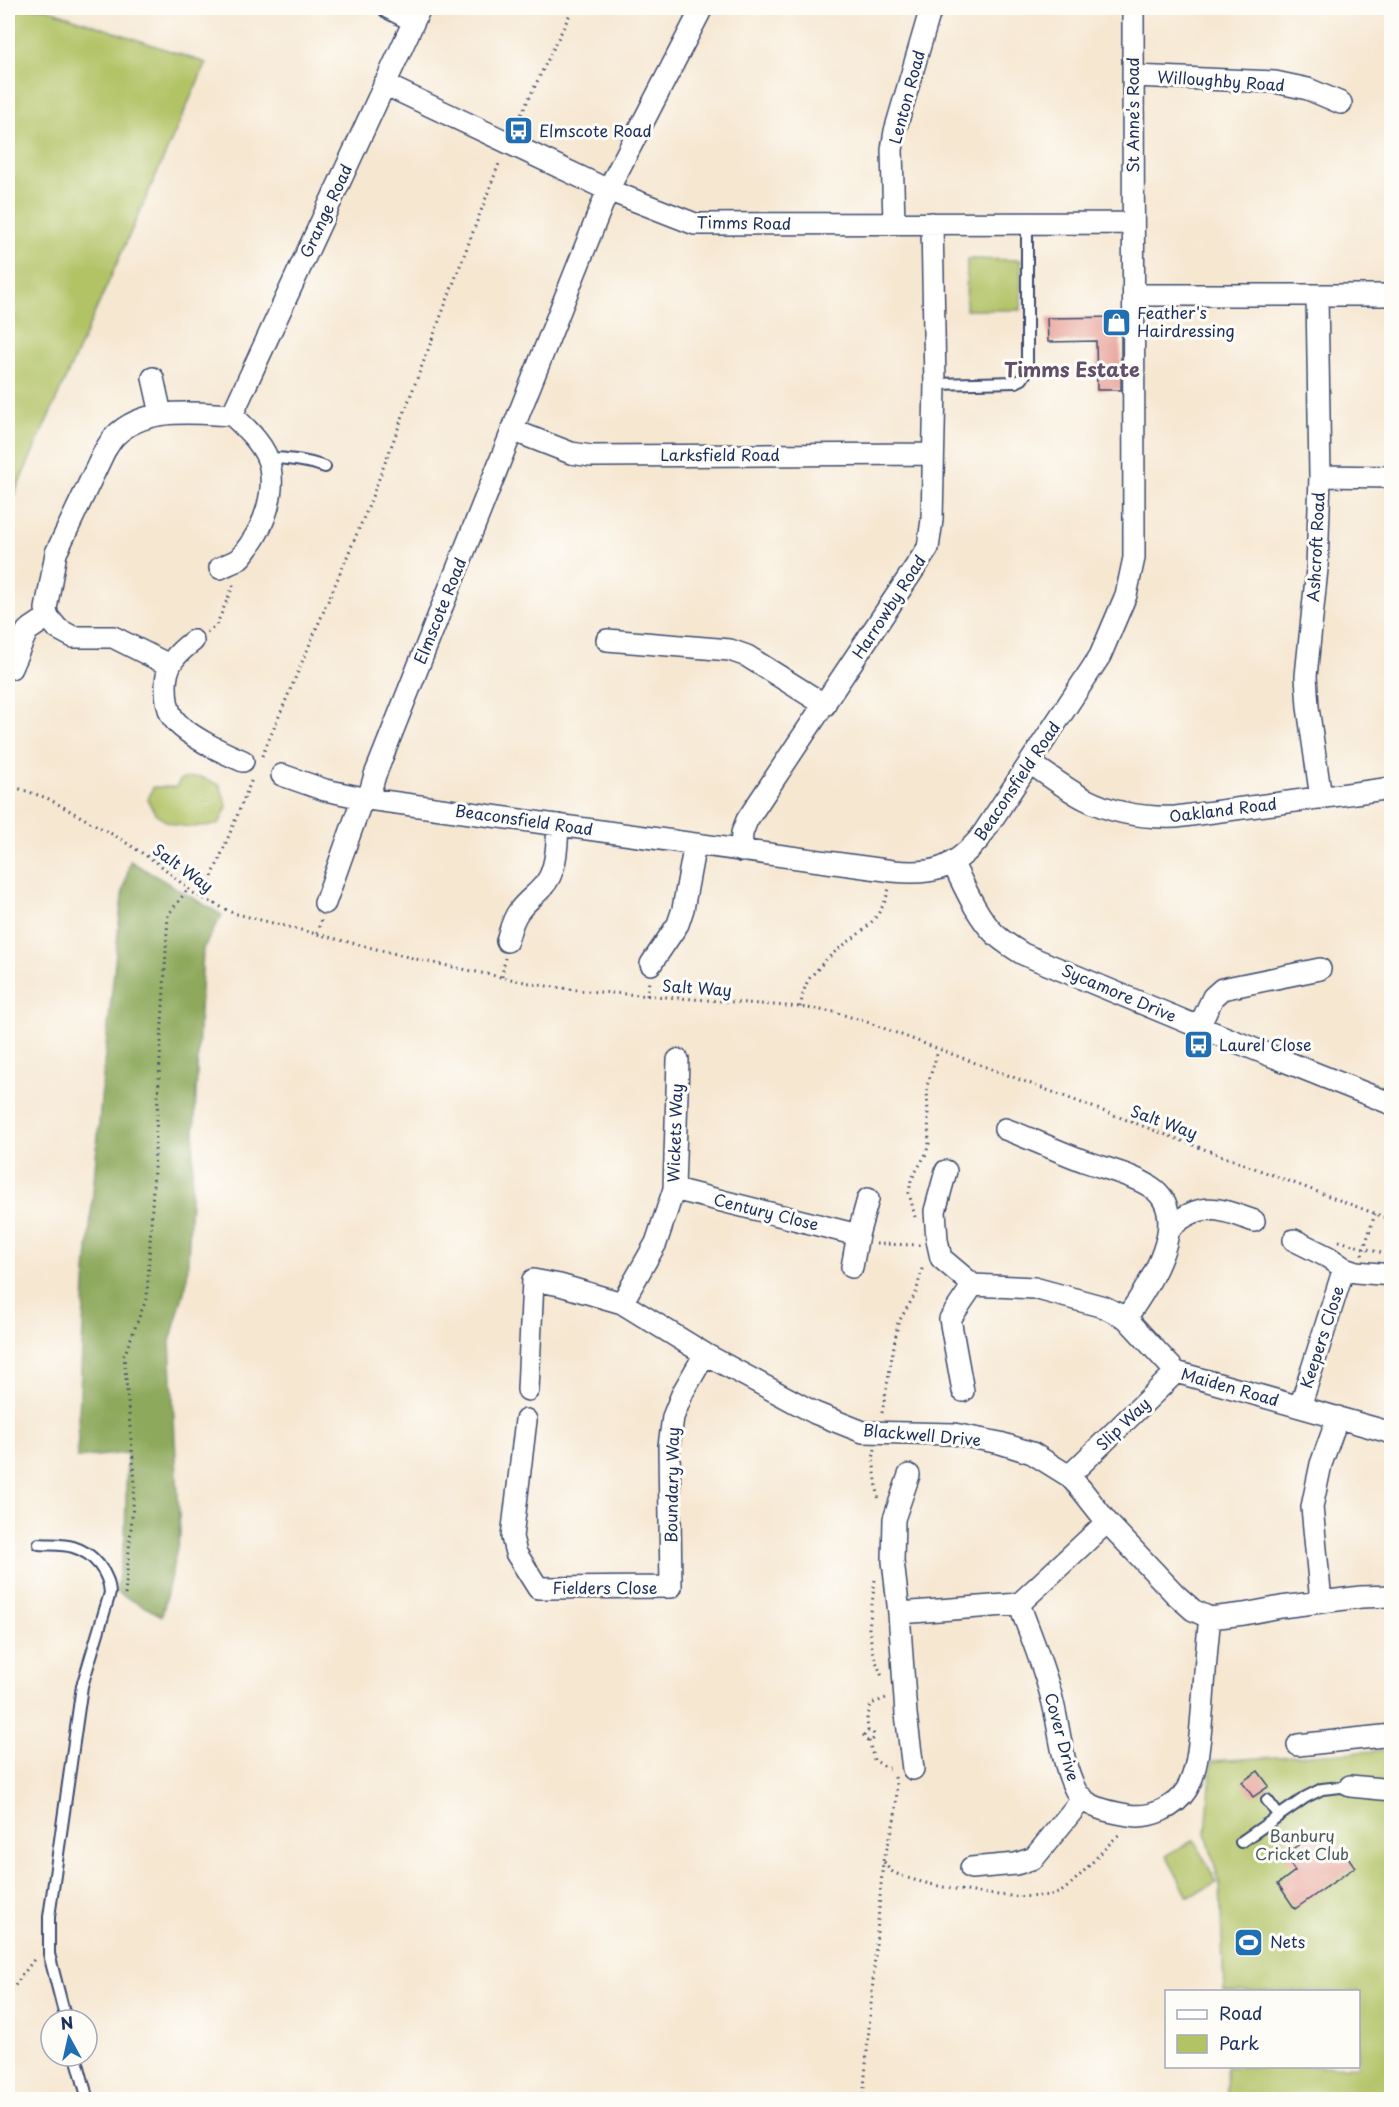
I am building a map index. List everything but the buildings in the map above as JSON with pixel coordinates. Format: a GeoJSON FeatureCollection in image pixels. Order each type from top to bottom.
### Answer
{"type":"FeatureCollection","features":[{"type":"Feature","properties":{"kind":"street"},"geometry":{"type":"LineString","coordinates":[[389,8],[417,14]]}},
{"type":"Feature","properties":{"kind":"street"},"geometry":{"type":"LineString","coordinates":[[608,190],[702,8]]}},
{"type":"Feature","properties":{"kind":"street","name":"Lenton Road"},"geometry":{"type":"LineString","coordinates":[[894,223],[892,150],[895,130],[931,8]]}},
{"type":"Feature","properties":{"kind":"street","name":"St Anne's Road"},"geometry":{"type":"LineString","coordinates":[[1133,8],[1133,223]]}},
{"type":"Feature","properties":{"kind":"street","name":"Grange Road"},"geometry":{"type":"LineString","coordinates":[[232,415],[417,14]]}},
{"type":"Feature","properties":{"kind":"street","name":"Willoughby Road"},"geometry":{"type":"LineString","coordinates":[[1134,76],[1275,82],[1308,89],[1341,103]]}},
{"type":"Feature","properties":{"kind":"street","name":"Timms Road"},"geometry":{"type":"LineString","coordinates":[[384,84],[608,190],[695,224],[1133,223]]}},
{"type":"Feature","properties":{"kind":"street","name":"Elmscote Road"},"geometry":{"type":"LineString","coordinates":[[325,903],[608,190]]}},
{"type":"Feature","properties":{"kind":"street","name":"Harrowby Road"},"geometry":{"type":"LineString","coordinates":[[741,851],[742,833],[747,820],[928,548],[932,520],[935,384],[932,223]]}},
{"type":"Feature","properties":{"kind":"street","name":"Beaconsfield Road"},"geometry":{"type":"LineString","coordinates":[[282,776],[312,787],[365,798],[893,871],[928,873],[943,868],[966,854],[980,838],[1100,656],[1126,595],[1134,558],[1133,223]]}},
{"type":"Feature","properties":{"kind":"street"},"geometry":{"type":"LineString","coordinates":[[1135,295],[1392,295]]}},
{"type":"Feature","properties":{"kind":"street","name":"Ashcroft Road"},"geometry":{"type":"LineString","coordinates":[[1317,295],[1320,476],[1317,569],[1306,676],[1321,798]]}},
{"type":"Feature","properties":{"kind":"street"},"geometry":{"type":"LineString","coordinates":[[153,378],[161,414]]}},
{"type":"Feature","properties":{"kind":"street"},"geometry":{"type":"LineString","coordinates":[[169,665],[113,638],[73,637],[58,629],[48,617],[46,609],[56,553],[104,452],[114,436],[129,425],[145,417],[161,414],[232,415],[248,430],[266,458],[271,483],[267,509],[259,532],[239,559],[220,568]]}},
{"type":"Feature","properties":{"kind":"street","name":"Larksfield Road"},"geometry":{"type":"LineString","coordinates":[[512,430],[571,453],[591,456],[933,454]]}},
{"type":"Feature","properties":{"kind":"street"},"geometry":{"type":"LineString","coordinates":[[1320,476],[1392,477]]}},
{"type":"Feature","properties":{"kind":"street"},"geometry":{"type":"LineString","coordinates":[[11,668],[27,631],[48,617]]}},
{"type":"Feature","properties":{"kind":"street"},"geometry":{"type":"LineString","coordinates":[[607,640],[730,650],[747,656],[825,705]]}},
{"type":"Feature","properties":{"kind":"street"},"geometry":{"type":"LineString","coordinates":[[193,641],[178,653],[169,665],[166,694],[173,718],[213,748],[251,768]]}},
{"type":"Feature","properties":{"kind":"street","name":"Oakland Road"},"geometry":{"type":"LineString","coordinates":[[1030,763],[1084,798],[1107,808],[1154,818],[1176,818],[1392,788]]}},
{"type":"Feature","properties":{"kind":"street"},"geometry":{"type":"LineString","coordinates":[[507,941],[512,923],[519,911],[549,877],[555,860],[558,825]]}},
{"type":"Feature","properties":{"kind":"street"},"geometry":{"type":"LineString","coordinates":[[651,964],[678,924],[683,909],[694,844]]}},
{"type":"Feature","properties":{"kind":"street","name":"Sycamore Drive"},"geometry":{"type":"LineString","coordinates":[[952,862],[992,931],[1023,954],[1392,1104]]}},
{"type":"Feature","properties":{"kind":"street"},"geometry":{"type":"LineString","coordinates":[[1199,1027],[1213,997],[1222,989],[1320,969]]}},
{"type":"Feature","properties":{"kind":"street","name":"Wickets Way"},"geometry":{"type":"LineString","coordinates":[[622,1303],[656,1243],[674,1189],[678,1060]]}},
{"type":"Feature","properties":{"kind":"street"},"geometry":{"type":"LineString","coordinates":[[1005,1129],[1152,1187],[1163,1199],[1169,1218],[1166,1242],[1145,1292],[1126,1318]]}},
{"type":"Feature","properties":{"kind":"street"},"geometry":{"type":"LineString","coordinates":[[946,1171],[935,1211],[941,1258],[973,1285],[950,1319],[963,1391]]}},
{"type":"Feature","properties":{"kind":"street","name":"Century Close"},"geometry":{"type":"LineString","coordinates":[[674,1189],[857,1239]]}},
{"type":"Feature","properties":{"kind":"street"},"geometry":{"type":"LineString","coordinates":[[852,1267],[868,1199]]}},
{"type":"Feature","properties":{"kind":"street"},"geometry":{"type":"LineString","coordinates":[[1169,1228],[1181,1217],[1207,1208],[1222,1209],[1254,1221]]}},
{"type":"Feature","properties":{"kind":"street"},"geometry":{"type":"LineString","coordinates":[[1294,1240],[1350,1270],[1392,1275]]}},
{"type":"Feature","properties":{"kind":"street","name":"Keepers Close"},"geometry":{"type":"LineString","coordinates":[[1300,1407],[1350,1270]]}},
{"type":"Feature","properties":{"kind":"street","name":"Blackwell Drive"},"geometry":{"type":"LineString","coordinates":[[528,1390],[533,1280],[560,1285],[622,1303],[705,1354],[815,1413],[863,1432],[954,1434],[1000,1443],[1032,1453],[1069,1476],[1107,1522],[1175,1594],[1193,1610],[1210,1618]]}},
{"type":"Feature","properties":{"kind":"street","name":"Maiden Road"},"geometry":{"type":"LineString","coordinates":[[973,1285],[1034,1288],[1104,1307],[1126,1318],[1176,1372],[1392,1433]]}},
{"type":"Feature","properties":{"kind":"street","name":"Boundary Way"},"geometry":{"type":"LineString","coordinates":[[671,1587],[670,1437],[673,1417],[683,1392],[705,1354]]}},
{"type":"Feature","properties":{"kind":"street","name":"Slip Way"},"geometry":{"type":"LineString","coordinates":[[1069,1476],[1176,1372]]}},
{"type":"Feature","properties":{"kind":"street"},"geometry":{"type":"LineString","coordinates":[[1321,1602],[1312,1507],[1321,1464],[1338,1417]]}},
{"type":"Feature","properties":{"kind":"street","name":"Fielders Close"},"geometry":{"type":"LineString","coordinates":[[526,1420],[513,1537],[516,1553],[538,1588],[671,1587]]}},
{"type":"Feature","properties":{"kind":"street"},"geometry":{"type":"LineString","coordinates":[[904,1768],[906,1714],[893,1561],[894,1519],[909,1475]]}},
{"type":"Feature","properties":{"kind":"street"},"geometry":{"type":"LineString","coordinates":[[899,1613],[1019,1604],[1107,1522]]}},
{"type":"Feature","properties":{"kind":"street"},"geometry":{"type":"LineString","coordinates":[[1210,1618],[1321,1602],[1392,1596]]}},
{"type":"Feature","properties":{"kind":"street","name":"Cover Drive"},"geometry":{"type":"LineString","coordinates":[[1019,1604],[1053,1701],[1067,1766],[1077,1792],[1091,1804],[1111,1812],[1136,1817],[1162,1811],[1177,1800],[1186,1790],[1194,1773],[1210,1618]]}},
{"type":"Feature","properties":{"kind":"street"},"geometry":{"type":"LineString","coordinates":[[1298,1745],[1392,1735]]}},
{"type":"Feature","properties":{"kind":"street"},"geometry":{"type":"LineString","coordinates":[[1350,1786],[1392,1790]]}},
{"type":"Feature","properties":{"kind":"street"},"geometry":{"type":"LineString","coordinates":[[971,1868],[1016,1864],[1034,1858],[1083,1798]]}},
{"type":"Feature","properties":{"kind":"lane"},"geometry":{"type":"LineString","coordinates":[[935,384],[1016,382],[1022,379],[1027,371],[1027,223]]}},
{"type":"Feature","properties":{"kind":"lane"},"geometry":{"type":"LineString","coordinates":[[266,458],[285,458],[311,462],[325,467]]}},
{"type":"Feature","properties":{"kind":"lane"},"geometry":{"type":"LineString","coordinates":[[39,1544],[74,1547],[96,1560],[109,1581],[110,1595],[82,1686],[49,1917],[48,1949],[63,2008]]}},
{"type":"Feature","properties":{"kind":"lane"},"geometry":{"type":"LineString","coordinates":[[1241,1842],[1306,1797],[1322,1790],[1350,1786]]}},
{"type":"Feature","properties":{"kind":"lane"},"geometry":{"type":"LineString","coordinates":[[1267,1800],[1279,1816]]}},
{"type":"Feature","properties":{"kind":"lane"},"geometry":{"type":"LineString","coordinates":[[79,2068],[88,2100]]}},
{"type":"Feature","properties":{"kind":"path"},"geometry":{"type":"LineString","coordinates":[[203,898],[251,768],[367,510],[508,142],[573,8]]}},
{"type":"Feature","properties":{"kind":"path"},"geometry":{"type":"LineString","coordinates":[[193,641],[216,626],[233,586],[220,568]]}},
{"type":"Feature","properties":{"kind":"path","name":"Salt Way"},"geometry":{"type":"LineString","coordinates":[[8,784],[47,798],[119,838],[159,864],[188,889],[233,913],[424,961],[539,985],[834,1012],[867,1022],[1392,1220]]}},
{"type":"Feature","properties":{"kind":"path"},"geometry":{"type":"LineString","coordinates":[[800,1008],[806,983],[820,965],[872,923],[887,898],[893,871]]}},
{"type":"Feature","properties":{"kind":"path"},"geometry":{"type":"LineString","coordinates":[[110,1595],[125,1596],[134,1496],[135,1484],[124,1356],[147,1297],[168,915],[188,889]]}},
{"type":"Feature","properties":{"kind":"path"},"geometry":{"type":"LineString","coordinates":[[1350,1270],[1364,1246],[1374,1214]]}},
{"type":"Feature","properties":{"kind":"path"},"geometry":{"type":"LineString","coordinates":[[857,1239],[919,1245],[937,1240]]}},
{"type":"Feature","properties":{"kind":"path"},"geometry":{"type":"LineString","coordinates":[[1336,1240],[1364,1246],[1392,1256]]}},
{"type":"Feature","properties":{"kind":"path"},"geometry":{"type":"LineString","coordinates":[[886,1698],[871,1704],[867,1719],[868,1731],[863,1736],[869,1741],[874,1760],[887,1768],[904,1768]]}},
{"type":"Feature","properties":{"kind":"path"},"geometry":{"type":"LineString","coordinates":[[868,1731],[874,1735],[869,1741]]}},
{"type":"Feature","properties":{"kind":"path"},"geometry":{"type":"LineString","coordinates":[[8,1995],[41,1949],[48,1949]]}},
{"type":"Feature","properties":{"kind":"green space"},"geometry":{"type":"Polygon","coordinates":[[[8,8],[44,8],[206,63],[8,508],[8,8]]]}},
{"type":"Feature","properties":{"kind":"green space"},"geometry":{"type":"Polygon","coordinates":[[[967,259],[1021,260],[1021,310],[966,310],[967,259]]]}},
{"type":"Feature","properties":{"kind":"green space"},"geometry":{"type":"Polygon","coordinates":[[[200,777],[220,785],[227,807],[219,824],[198,827],[178,825],[168,822],[153,810],[148,800],[153,787],[176,787],[181,779],[200,777]]]}},
{"type":"Feature","properties":{"kind":"green space"},"geometry":{"type":"Polygon","coordinates":[[[130,861],[222,915],[203,949],[187,1281],[170,1342],[180,1534],[162,1616],[116,1592],[125,1538],[127,1453],[77,1458],[85,1285],[104,1065],[122,896],[130,861]]]}},
{"type":"Feature","properties":{"kind":"green space","name":"Banbury Cricket Club"},"geometry":{"type":"Polygon","coordinates":[[[1391,1750],[1391,2099],[1227,2099],[1226,2068],[1360,2068],[1360,1990],[1224,1990],[1220,1884],[1206,1834],[1212,1761],[1391,1750]]]}},
{"type":"Feature","properties":{"kind":"green space"},"geometry":{"type":"Polygon","coordinates":[[[1194,1840],[1217,1883],[1188,1897],[1166,1855],[1194,1840]]]}},
{"type":"Feature","properties":{"kind":"place","name":"Elmscote Road"},"geometry":{"type":"Point","coordinates":[518,131]}},
{"type":"Feature","properties":{"kind":"place","name":"Feather's Hairdressing"},"geometry":{"type":"Point","coordinates":[1116,322]}},
{"type":"Feature","properties":{"kind":"place","name":"Laurel Close"},"geometry":{"type":"Point","coordinates":[1198,1045]}},
{"type":"Feature","properties":{"kind":"place","name":"Nets"},"geometry":{"type":"Point","coordinates":[1249,1942]}},
{"type":"Feature","properties":{"kind":"district","name":"Timms Estate"},"geometry":{"type":"Point","coordinates":[1072,370]}}]}
